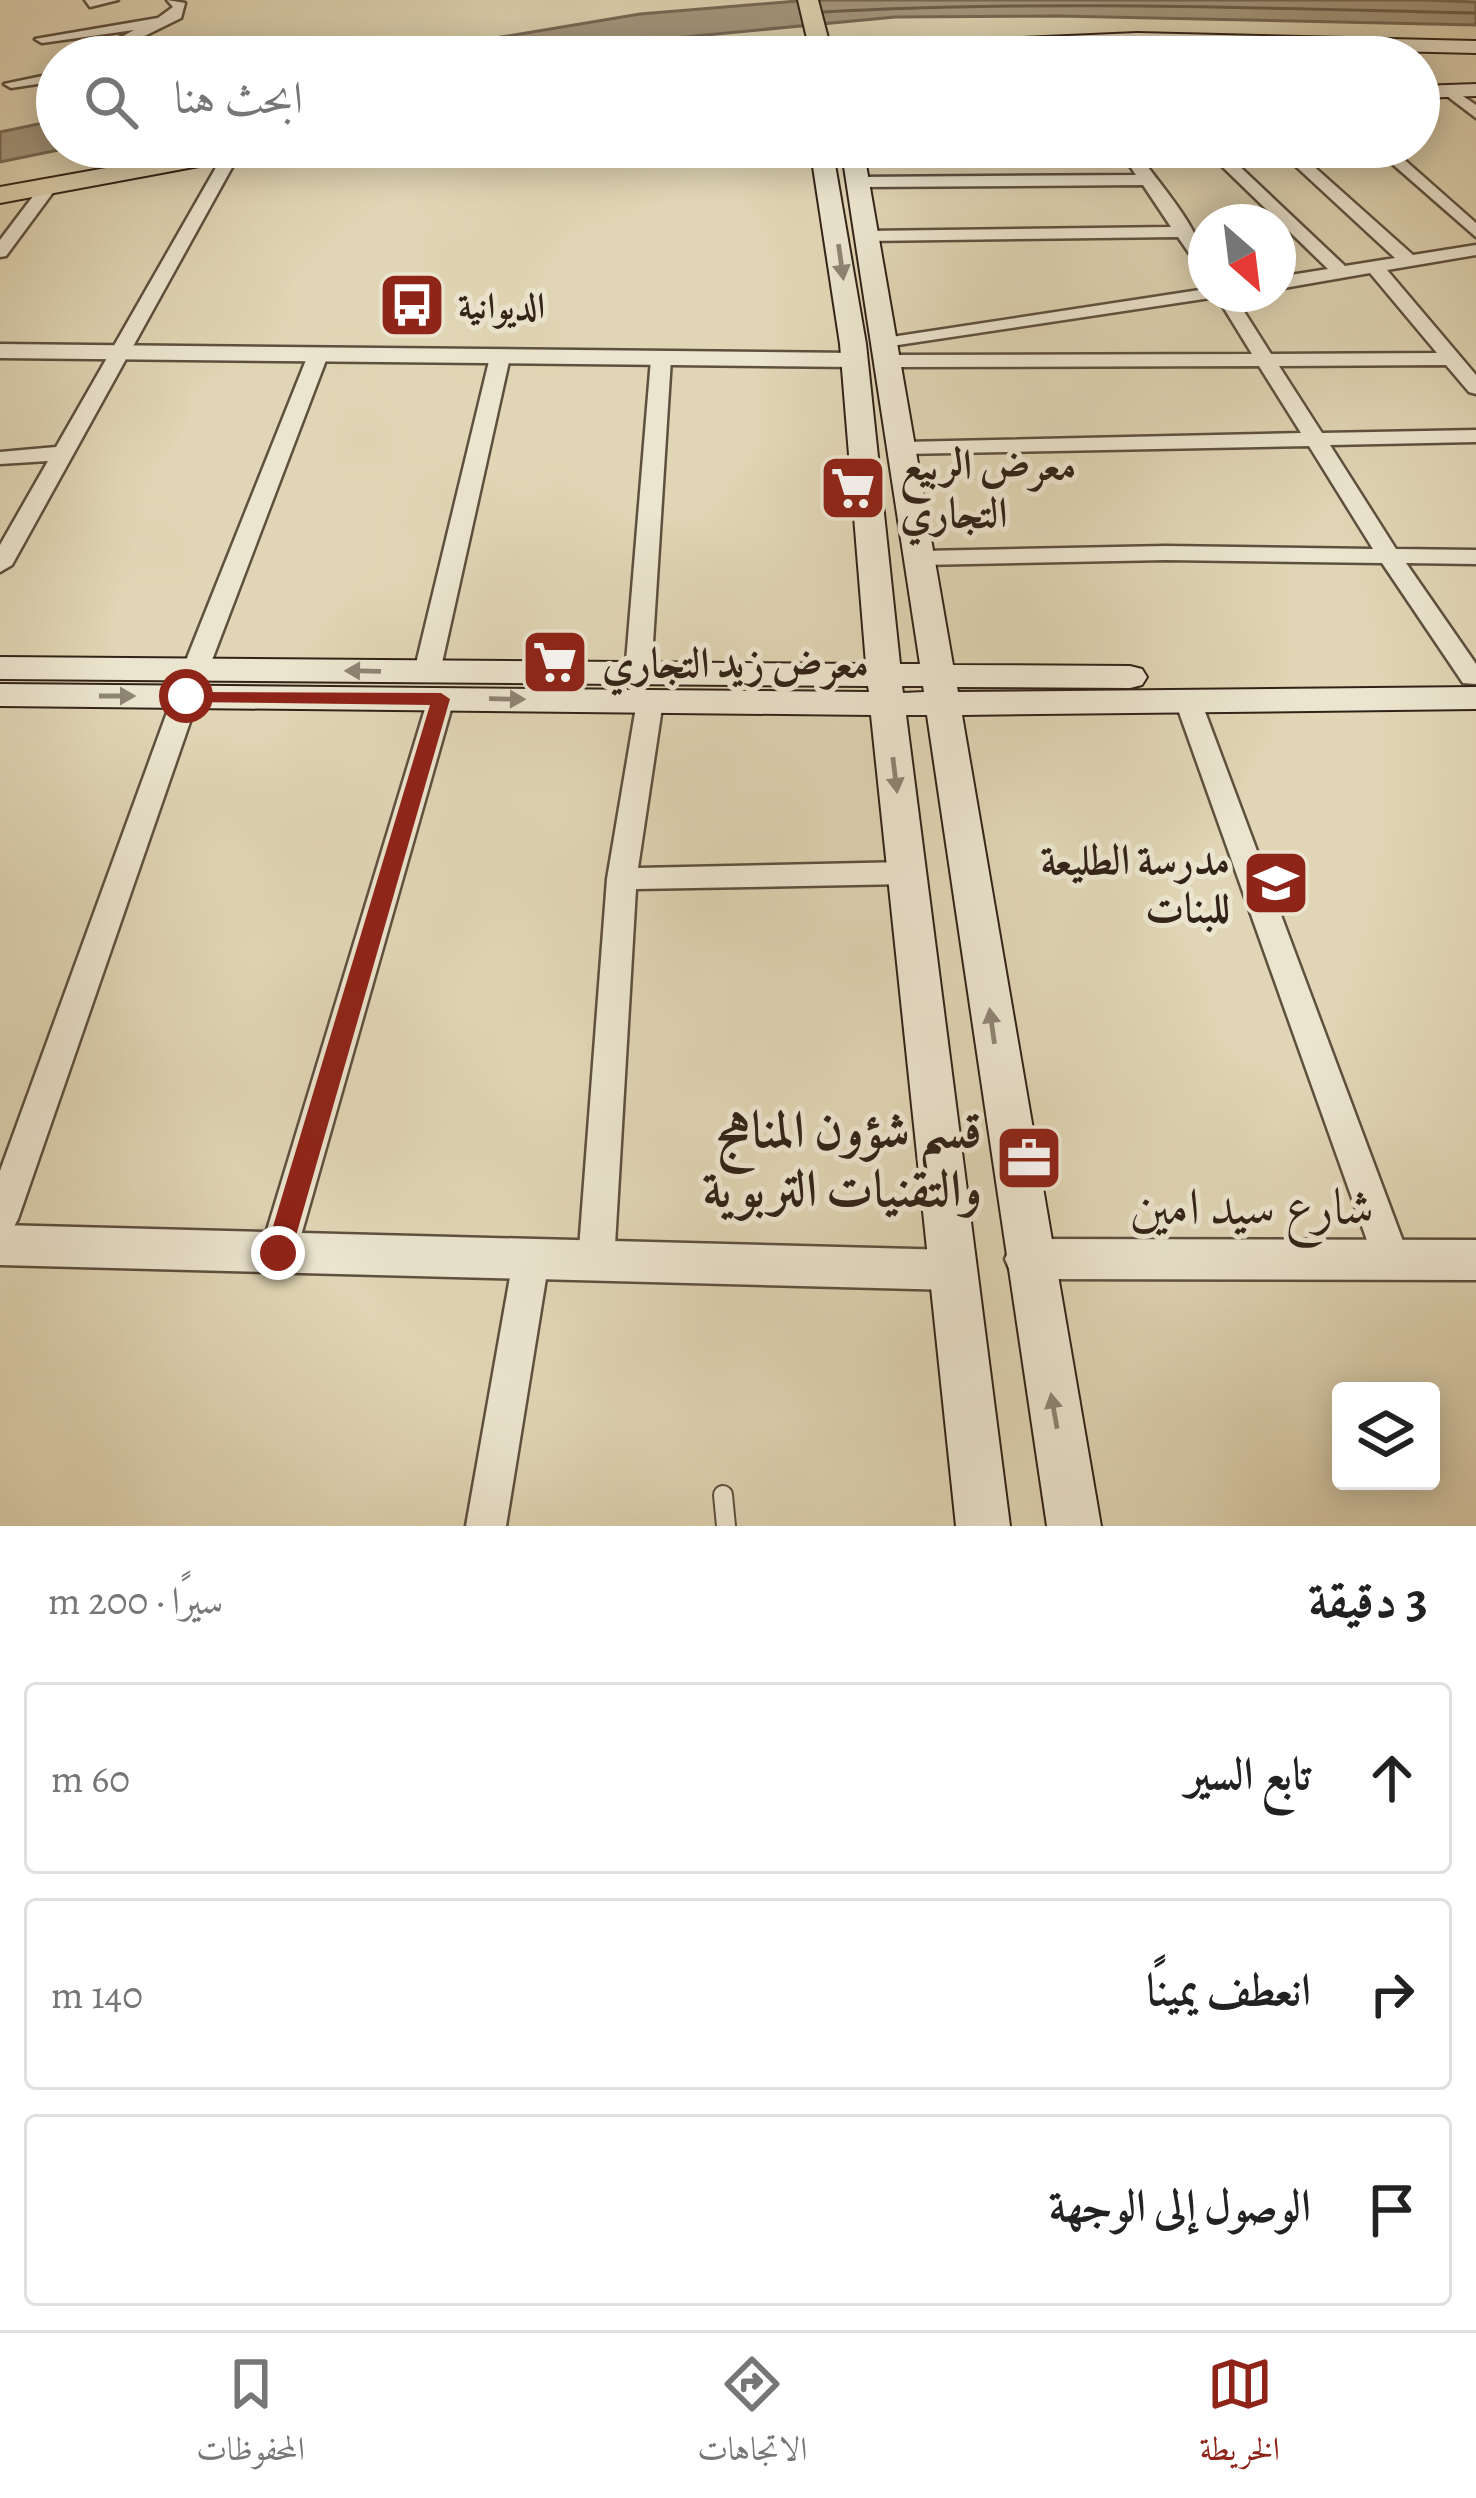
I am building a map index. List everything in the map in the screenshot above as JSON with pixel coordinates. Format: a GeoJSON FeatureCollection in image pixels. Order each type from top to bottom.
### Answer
{"type":"FeatureCollection","features":[{"type":"Feature","properties":{"kind":"main road"},"geometry":{"type":"LineString","coordinates":[[808,0],[816,36]]}},
{"type":"Feature","properties":{"kind":"main road"},"geometry":{"type":"LineString","coordinates":[[1440,47],[1476,47]]}},
{"type":"Feature","properties":{"kind":"main road"},"geometry":{"type":"LineString","coordinates":[[1440,91],[1476,90]]}},
{"type":"Feature","properties":{"kind":"main road"},"geometry":{"type":"LineString","coordinates":[[0,196],[115,168]]}},
{"type":"Feature","properties":{"kind":"main road"},"geometry":{"type":"LineString","coordinates":[[0,184],[127,168]]}},
{"type":"Feature","properties":{"kind":"main road"},"geometry":{"type":"LineString","coordinates":[[827,168],[903,448],[1027,1259],[1074,1526]]}},
{"type":"Feature","properties":{"kind":"main road"},"geometry":{"type":"LineString","coordinates":[[856,168],[867,236],[876,355],[885,691],[983,1526]]}},
{"type":"Feature","properties":{"kind":"main road"},"geometry":{"type":"LineString","coordinates":[[0,668],[191,682],[885,691],[1475,684]]}},
{"type":"Feature","properties":{"kind":"main road"},"geometry":{"type":"LineString","coordinates":[[0,695],[191,682]]}},
{"type":"Feature","properties":{"kind":"main road"},"geometry":{"type":"LineString","coordinates":[[943,691],[1188,701],[1475,684]]}},
{"type":"Feature","properties":{"kind":"street"},"geometry":{"type":"LineString","coordinates":[[90,3],[111,0]]}},
{"type":"Feature","properties":{"kind":"street"},"geometry":{"type":"LineString","coordinates":[[130,36],[176,15],[180,6],[174,0]]}},
{"type":"Feature","properties":{"kind":"street"},"geometry":{"type":"LineString","coordinates":[[63,36],[161,22]]}},
{"type":"Feature","properties":{"kind":"street"},"geometry":{"type":"LineString","coordinates":[[11,84],[36,80]]}},
{"type":"Feature","properties":{"kind":"street"},"geometry":{"type":"LineString","coordinates":[[1448,91],[1476,113]]}},
{"type":"Feature","properties":{"kind":"street"},"geometry":{"type":"LineString","coordinates":[[0,565],[224,168]]}},
{"type":"Feature","properties":{"kind":"street"},"geometry":{"type":"LineString","coordinates":[[1142,168],[1188,237]]}},
{"type":"Feature","properties":{"kind":"street"},"geometry":{"type":"LineString","coordinates":[[1232,168],[1341,272]]}},
{"type":"Feature","properties":{"kind":"street"},"geometry":{"type":"LineString","coordinates":[[1306,168],[1409,260]]}},
{"type":"Feature","properties":{"kind":"street"},"geometry":{"type":"LineString","coordinates":[[1404,168],[1476,232]]}},
{"type":"Feature","properties":{"kind":"street"},"geometry":{"type":"LineString","coordinates":[[858,182],[1151,180]]}},
{"type":"Feature","properties":{"kind":"street"},"geometry":{"type":"LineString","coordinates":[[0,251],[49,187]]}},
{"type":"Feature","properties":{"kind":"street"},"geometry":{"type":"LineString","coordinates":[[867,236],[1185,232]]}},
{"type":"Feature","properties":{"kind":"street"},"geometry":{"type":"LineString","coordinates":[[1296,280],[1476,250]]}},
{"type":"Feature","properties":{"kind":"street"},"geometry":{"type":"LineString","coordinates":[[1375,267],[1476,388]]}},
{"type":"Feature","properties":{"kind":"street"},"geometry":{"type":"LineString","coordinates":[[876,355],[1188,298]]}},
{"type":"Feature","properties":{"kind":"street"},"geometry":{"type":"LineString","coordinates":[[1235,312],[1475,684]]}},
{"type":"Feature","properties":{"kind":"street"},"geometry":{"type":"LineString","coordinates":[[0,351],[661,359],[876,355],[1451,359]]}},
{"type":"Feature","properties":{"kind":"street"},"geometry":{"type":"LineString","coordinates":[[0,1219],[191,682],[318,355]]}},
{"type":"Feature","properties":{"kind":"street"},"geometry":{"type":"LineString","coordinates":[[278,1253],[434,685],[500,357]]}},
{"type":"Feature","properties":{"kind":"street"},"geometry":{"type":"LineString","coordinates":[[596,1262],[622,879],[644,688],[661,359]]}},
{"type":"Feature","properties":{"kind":"street"},"geometry":{"type":"LineString","coordinates":[[903,448],[1476,436]]}},
{"type":"Feature","properties":{"kind":"street"},"geometry":{"type":"LineString","coordinates":[[0,458],[64,453]]}},
{"type":"Feature","properties":{"kind":"street"},"geometry":{"type":"LineString","coordinates":[[922,558],[1166,553],[1476,557]]}},
{"type":"Feature","properties":{"kind":"street"},"geometry":{"type":"LineString","coordinates":[[1188,701],[1392,1260]]}},
{"type":"Feature","properties":{"kind":"street"},"geometry":{"type":"LineString","coordinates":[[622,879],[907,873]]}},
{"type":"Feature","properties":{"kind":"street"},"geometry":{"type":"LineString","coordinates":[[0,1245],[953,1270]]}},
{"type":"Feature","properties":{"kind":"street","name":"شارع سيد امين"},"geometry":{"type":"LineString","coordinates":[[1027,1259],[1476,1260]]}},
{"type":"Feature","properties":{"kind":"street"},"geometry":{"type":"LineString","coordinates":[[486,1526],[531,1261]]}},
{"type":"Feature","properties":{"kind":"lane"},"geometry":{"type":"LineString","coordinates":[[723,1495],[726,1526]]}},
{"type":"Feature","properties":{"kind":"water"},"geometry":{"type":"Polygon","coordinates":[[[810,0],[1476,2],[1476,25],[895,17],[695,36],[507,36],[640,14],[810,0]]]}},
{"type":"Feature","properties":{"kind":"water"},"geometry":{"type":"Polygon","coordinates":[[[36,124],[36,155],[0,162],[0,132],[36,124]]]}},
{"type":"Feature","properties":{"kind":"place","name":"الديوانية"},"geometry":{"type":"Point","coordinates":[412,305]}},
{"type":"Feature","properties":{"kind":"place","name":"معرض الربيع التجاري"},"geometry":{"type":"Point","coordinates":[853,488]}},
{"type":"Feature","properties":{"kind":"place","name":"معرض زيد التجاري"},"geometry":{"type":"Point","coordinates":[555,662]}},
{"type":"Feature","properties":{"kind":"place","name":"مدرسة الطليعة للبنات"},"geometry":{"type":"Point","coordinates":[1276,883]}},
{"type":"Feature","properties":{"kind":"place","name":"قسم شؤون المناهج والتقنيات التربوية"},"geometry":{"type":"Point","coordinates":[1029,1158]}},
{"type":"Feature","properties":{"kind":"route"},"geometry":{"type":"LineString","coordinates":[[186,696],[441,699],[278,1253]]}}]}
